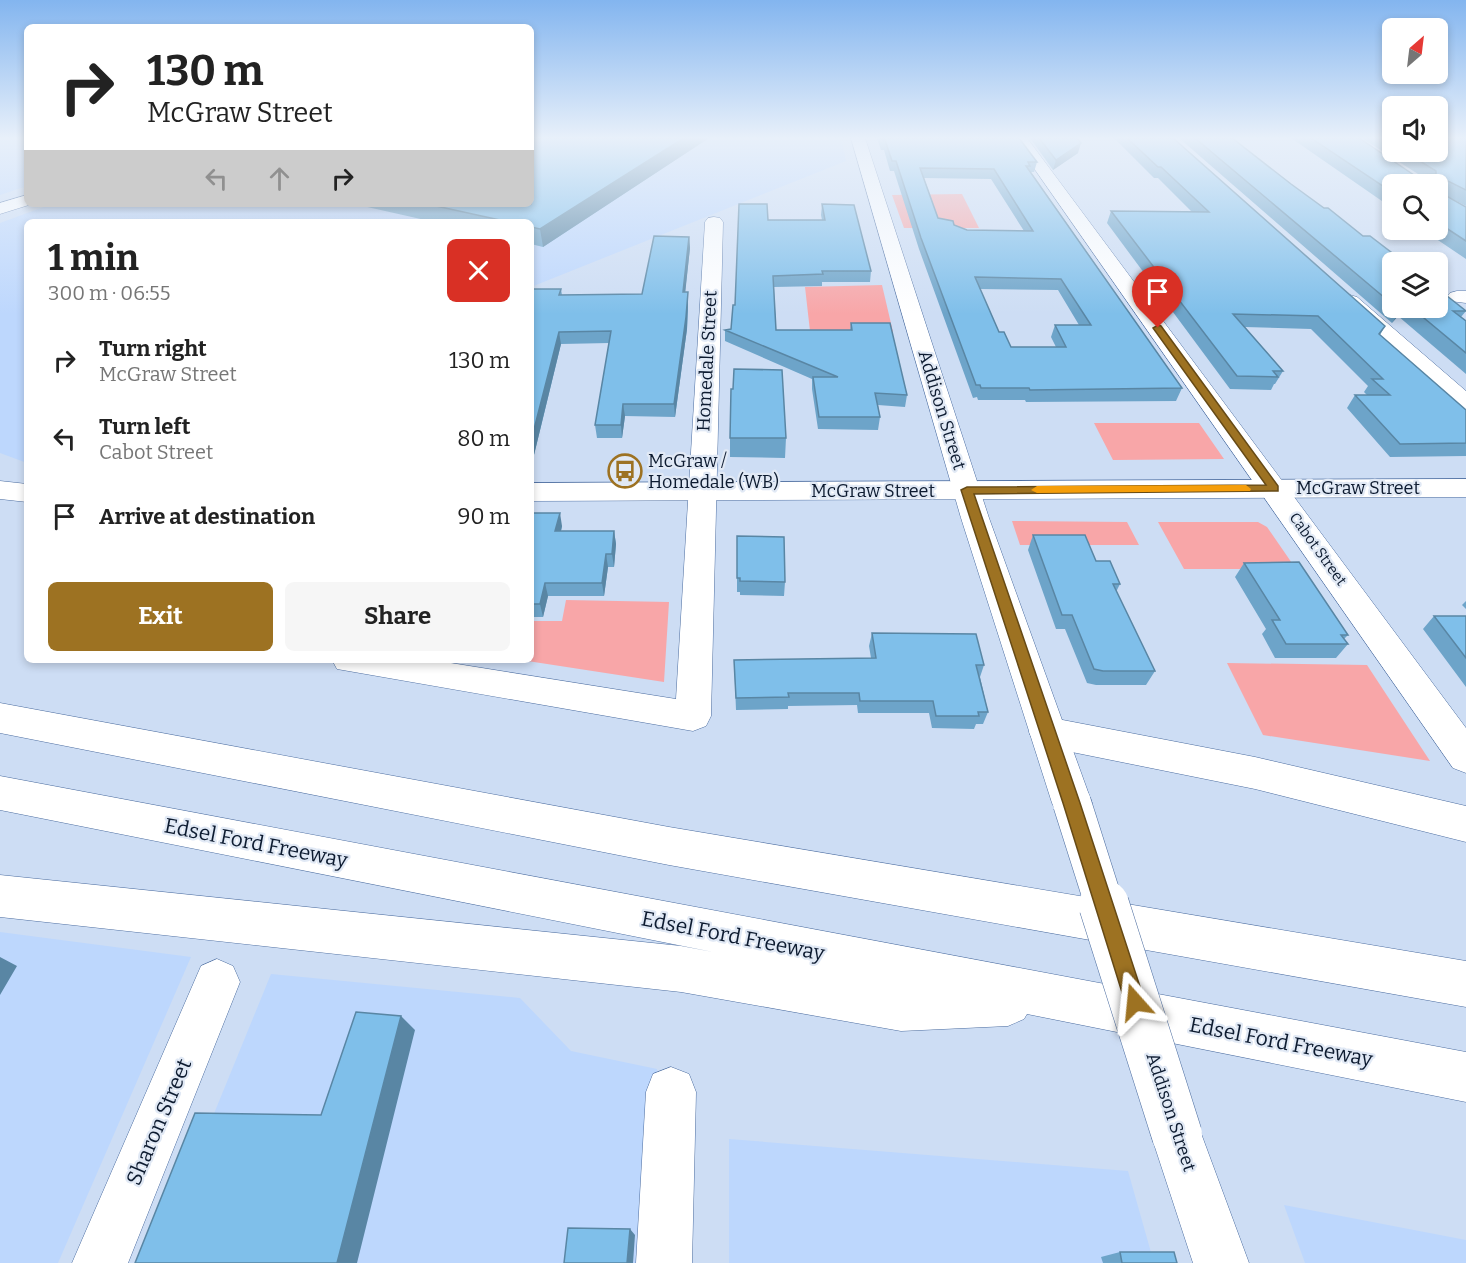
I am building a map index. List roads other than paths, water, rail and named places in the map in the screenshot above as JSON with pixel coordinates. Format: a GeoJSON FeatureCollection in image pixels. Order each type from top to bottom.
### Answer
{"type":"FeatureCollection","features":[{"type":"Feature","properties":{"kind":"main road","name":"Addison Street"},"geometry":{"type":"LineString","coordinates":[[876,197],[967,490],[1072,803],[1177,1135],[1221,1263]]}},
{"type":"Feature","properties":{"kind":"main road","name":"Cabot Street"},"geometry":{"type":"LineString","coordinates":[[1063,197],[1466,757]]}},
{"type":"Feature","properties":{"kind":"main road"},"geometry":{"type":"LineString","coordinates":[[0,209],[24,201]]}},
{"type":"Feature","properties":{"kind":"main road","name":"Homedale Street"},"geometry":{"type":"LineString","coordinates":[[367,663],[693,716],[714,222]]}},
{"type":"Feature","properties":{"kind":"main road"},"geometry":{"type":"LineString","coordinates":[[1334,286],[1466,404]]}},
{"type":"Feature","properties":{"kind":"main road","name":"McGraw Street"},"geometry":{"type":"LineString","coordinates":[[534,492],[1466,488]]}},
{"type":"Feature","properties":{"kind":"main road"},"geometry":{"type":"LineString","coordinates":[[0,490],[24,493]]}},
{"type":"Feature","properties":{"kind":"main road"},"geometry":{"type":"LineString","coordinates":[[0,718],[646,842],[1466,984]]}},
{"type":"Feature","properties":{"kind":"main road"},"geometry":{"type":"LineString","coordinates":[[1047,732],[1255,773],[1466,824]]}},
{"type":"Feature","properties":{"kind":"main road","name":"Edsel Ford Freeway"},"geometry":{"type":"LineString","coordinates":[[0,793],[1059,1000],[1466,1077]]}},
{"type":"Feature","properties":{"kind":"main road"},"geometry":{"type":"LineString","coordinates":[[0,896],[681,969],[901,1008],[1059,1000]]}},
{"type":"Feature","properties":{"kind":"main road","name":"Sharon Street"},"geometry":{"type":"LineString","coordinates":[[100,1263],[218,982]]}},
{"type":"Feature","properties":{"kind":"main road"},"geometry":{"type":"LineString","coordinates":[[664,1263],[672,1092]]}},
{"type":"Feature","properties":{"kind":"place","name":"McGraw / Homedale (WB)"},"geometry":{"type":"Point","coordinates":[625,471]}}]}
